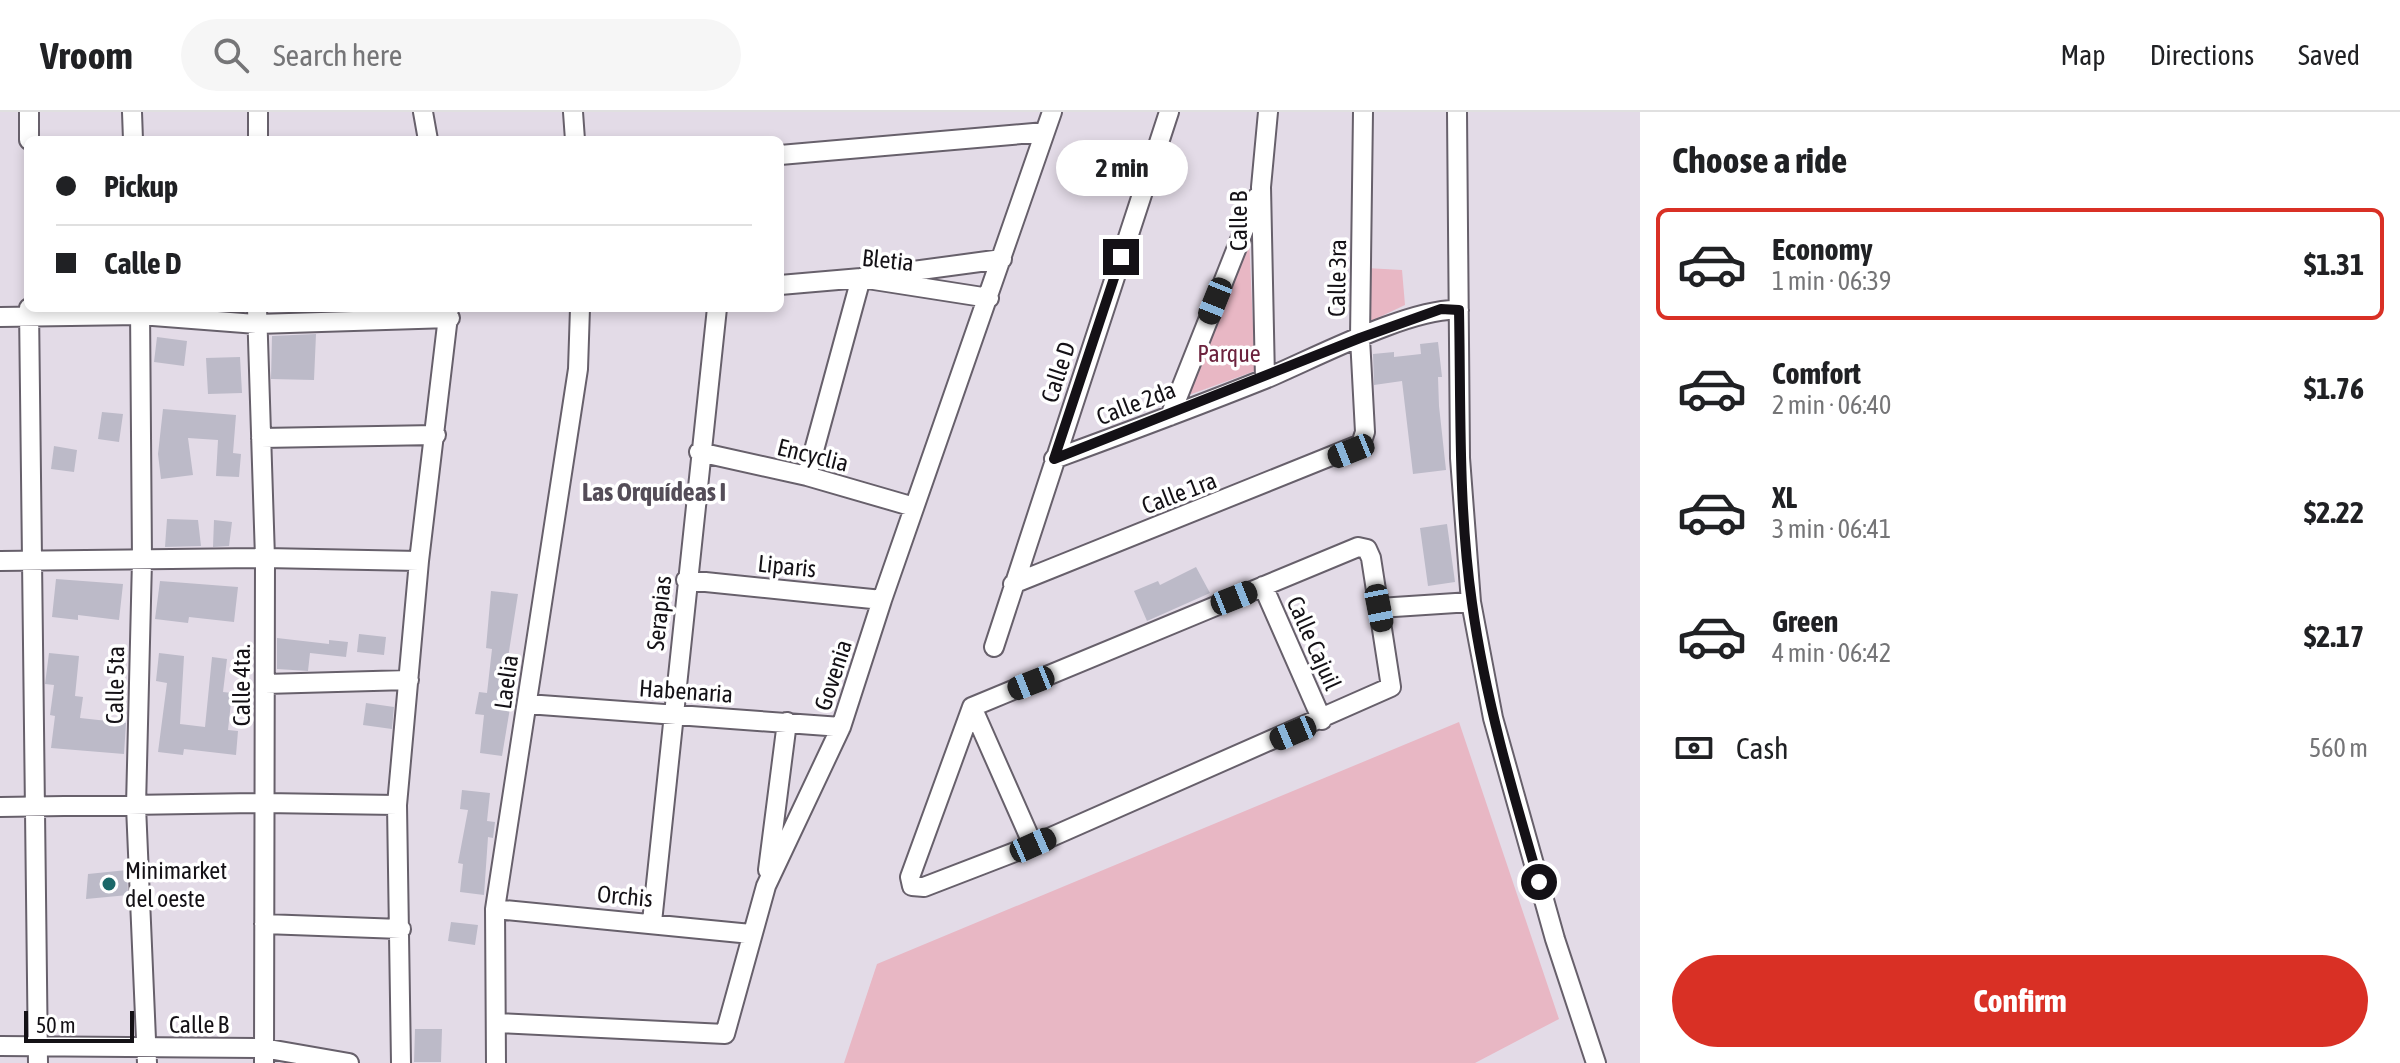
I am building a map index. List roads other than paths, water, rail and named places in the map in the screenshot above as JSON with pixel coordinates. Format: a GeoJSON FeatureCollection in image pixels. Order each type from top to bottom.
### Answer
{"type":"FeatureCollection","features":[{"type":"Feature","properties":{"kind":"street"},"geometry":{"type":"LineString","coordinates":[[29,112],[29,136]]}},
{"type":"Feature","properties":{"kind":"street"},"geometry":{"type":"LineString","coordinates":[[132,112],[133,136]]}},
{"type":"Feature","properties":{"kind":"street"},"geometry":{"type":"LineString","coordinates":[[258,112],[258,136]]}},
{"type":"Feature","properties":{"kind":"street"},"geometry":{"type":"LineString","coordinates":[[423,112],[427,136]]}},
{"type":"Feature","properties":{"kind":"street"},"geometry":{"type":"LineString","coordinates":[[573,112],[575,136]]}},
{"type":"Feature","properties":{"kind":"street","name":"Govenia"},"geometry":{"type":"LineString","coordinates":[[498,1023],[725,1034],[766,886],[841,727],[882,600],[1052,112]]}},
{"type":"Feature","properties":{"kind":"street","name":"Calle D"},"geometry":{"type":"LineString","coordinates":[[994,647],[1169,112]]}},
{"type":"Feature","properties":{"kind":"street","name":"Calle B"},"geometry":{"type":"LineString","coordinates":[[1265,379],[1261,187],[1268,112]]}},
{"type":"Feature","properties":{"kind":"street","name":"Calle 3ra"},"geometry":{"type":"LineString","coordinates":[[1361,444],[1365,432],[1360,338],[1363,112]]}},
{"type":"Feature","properties":{"kind":"street"},"geometry":{"type":"LineString","coordinates":[[1457,112],[1460,458],[1471,602],[1500,744],[1555,939],[1596,1063]]}},
{"type":"Feature","properties":{"kind":"street"},"geometry":{"type":"LineString","coordinates":[[784,155],[1045,132]]}},
{"type":"Feature","properties":{"kind":"street"},"geometry":{"type":"LineString","coordinates":[[1170,416],[1261,187]]}},
{"type":"Feature","properties":{"kind":"street"},"geometry":{"type":"LineString","coordinates":[[807,476],[861,278],[1002,259]]}},
{"type":"Feature","properties":{"kind":"street","name":"Bletia"},"geometry":{"type":"LineString","coordinates":[[784,285],[861,278],[989,298]]}},
{"type":"Feature","properties":{"kind":"street","name":"Calle 2da"},"geometry":{"type":"LineString","coordinates":[[1054,459],[1265,379],[1360,338],[1441,309],[1459,310]]}},
{"type":"Feature","properties":{"kind":"street"},"geometry":{"type":"LineString","coordinates":[[29,312],[38,1054]]}},
{"type":"Feature","properties":{"kind":"street"},"geometry":{"type":"LineString","coordinates":[[0,317],[29,312],[257,316],[450,313],[419,561],[397,805],[401,1063]]}},
{"type":"Feature","properties":{"kind":"street","name":"Calle 5ta"},"geometry":{"type":"LineString","coordinates":[[140,312],[142,560],[136,806],[147,1055]]}},
{"type":"Feature","properties":{"kind":"street","name":"Laelia"},"geometry":{"type":"LineString","coordinates":[[496,1063],[495,909],[578,369],[580,312]]}},
{"type":"Feature","properties":{"kind":"street","name":"Serapias"},"geometry":{"type":"LineString","coordinates":[[652,922],[699,452],[716,312]]}},
{"type":"Feature","properties":{"kind":"street","name":"Calle 4ta."},"geometry":{"type":"LineString","coordinates":[[257,316],[265,558],[264,1056]]}},
{"type":"Feature","properties":{"kind":"street"},"geometry":{"type":"LineString","coordinates":[[261,438],[436,435]]}},
{"type":"Feature","properties":{"kind":"street","name":"Calle 1ra"},"geometry":{"type":"LineString","coordinates":[[1013,584],[1361,444]]}},
{"type":"Feature","properties":{"kind":"street","name":"Encyclia"},"geometry":{"type":"LineString","coordinates":[[699,452],[807,476],[914,507]]}},
{"type":"Feature","properties":{"kind":"street"},"geometry":{"type":"LineString","coordinates":[[1358,547],[1367,549],[1391,687],[1033,845],[924,887],[912,886],[910,877],[972,707],[1263,586],[1358,547]]}},
{"type":"Feature","properties":{"kind":"street"},"geometry":{"type":"LineString","coordinates":[[0,561],[30,558],[419,561]]}},
{"type":"Feature","properties":{"kind":"street","name":"Liparis"},"geometry":{"type":"LineString","coordinates":[[686,580],[882,600]]}},
{"type":"Feature","properties":{"kind":"street","name":"Calle Cajuil"},"geometry":{"type":"LineString","coordinates":[[1263,586],[1322,720]]}},
{"type":"Feature","properties":{"kind":"street"},"geometry":{"type":"LineString","coordinates":[[1379,608],[1471,602]]}},
{"type":"Feature","properties":{"kind":"street"},"geometry":{"type":"LineString","coordinates":[[265,684],[409,680]]}},
{"type":"Feature","properties":{"kind":"street","name":"Habenaria"},"geometry":{"type":"LineString","coordinates":[[527,704],[841,727]]}},
{"type":"Feature","properties":{"kind":"street"},"geometry":{"type":"LineString","coordinates":[[972,707],[1033,845]]}},
{"type":"Feature","properties":{"kind":"street"},"geometry":{"type":"LineString","coordinates":[[766,886],[787,722]]}},
{"type":"Feature","properties":{"kind":"street"},"geometry":{"type":"LineString","coordinates":[[0,807],[264,803],[397,805]]}},
{"type":"Feature","properties":{"kind":"street","name":"Orchis"},"geometry":{"type":"LineString","coordinates":[[495,909],[751,934]]}},
{"type":"Feature","properties":{"kind":"street"},"geometry":{"type":"LineString","coordinates":[[264,924],[401,929]]}},
{"type":"Feature","properties":{"kind":"street","name":"Calle B"},"geometry":{"type":"LineString","coordinates":[[0,1046],[38,1054],[264,1056],[349,1063]]}},
{"type":"Feature","properties":{"kind":"place","name":"Minimarket del oeste"},"geometry":{"type":"Point","coordinates":[109,884]}},
{"type":"Feature","properties":{"kind":"district","name":"Las Orquídeas I"},"geometry":{"type":"Point","coordinates":[654,492]}},
{"type":"Feature","properties":{"kind":"park label","name":"Parque"},"geometry":{"type":"Point","coordinates":[1229,353]}}]}
